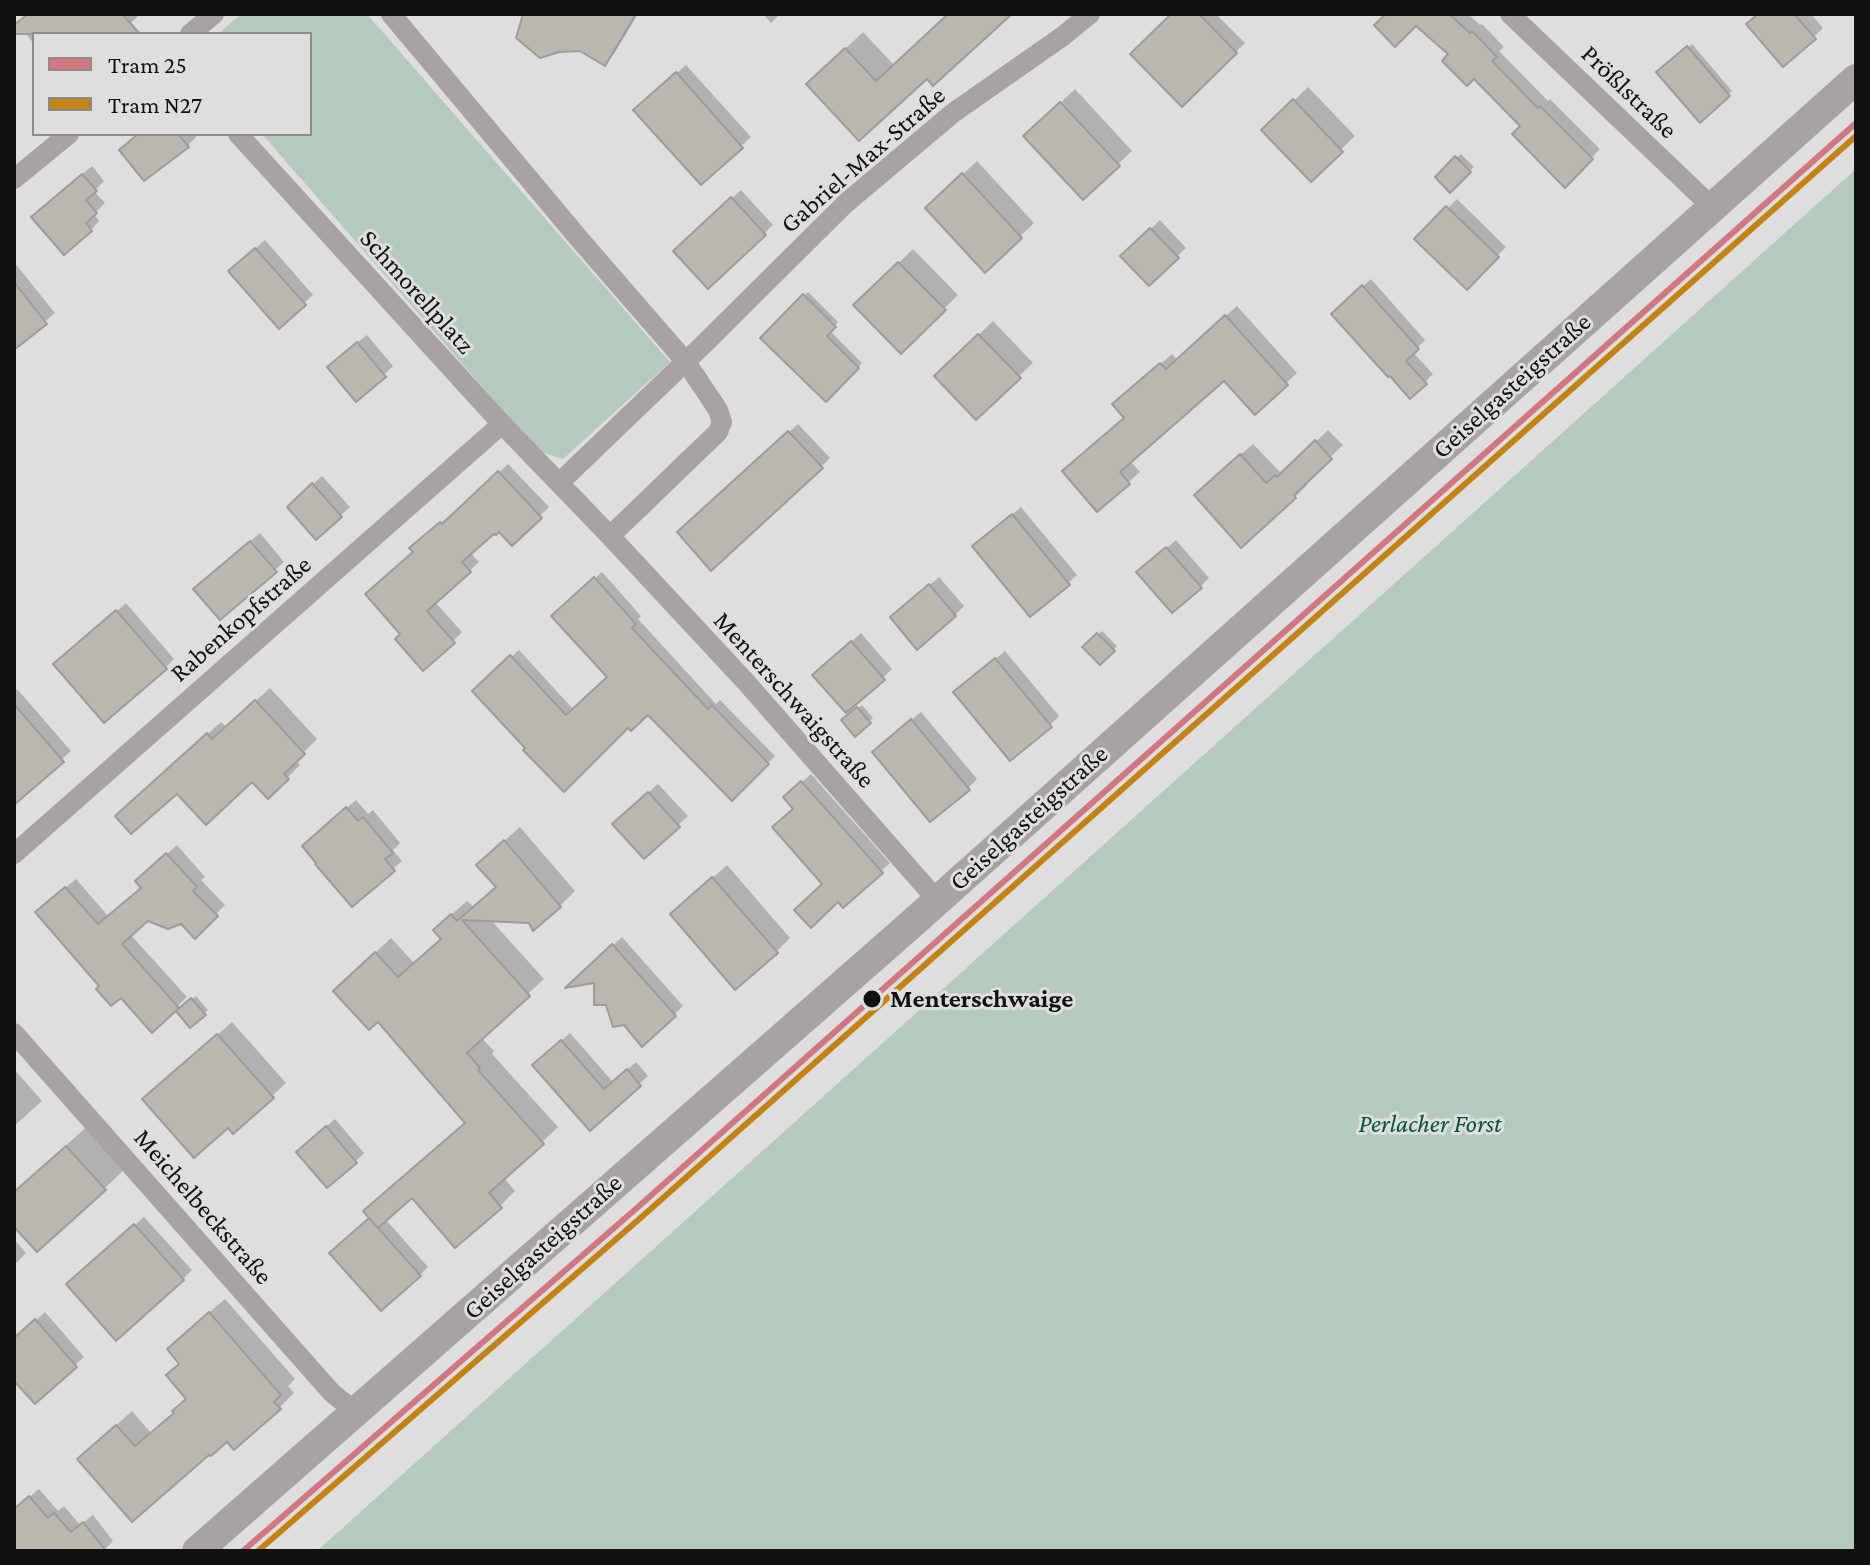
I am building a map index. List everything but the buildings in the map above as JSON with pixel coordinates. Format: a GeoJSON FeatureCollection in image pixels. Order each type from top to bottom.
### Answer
{"type":"FeatureCollection","features":[{"type":"Feature","properties":{"kind":"main road","name":"Geiselgasteigstraße"},"geometry":{"type":"LineString","coordinates":[[197,1551],[937,900],[1856,79]]}},
{"type":"Feature","properties":{"kind":"street"},"geometry":{"type":"LineString","coordinates":[[192,32],[214,14]]}},
{"type":"Feature","properties":{"kind":"street"},"geometry":{"type":"LineString","coordinates":[[391,14],[686,362],[718,410],[722,422],[718,432],[610,536]]}},
{"type":"Feature","properties":{"kind":"street","name":"Gabriel-Max-Straße"},"geometry":{"type":"LineString","coordinates":[[686,362],[846,203],[953,113],[1090,14]]}},
{"type":"Feature","properties":{"kind":"street","name":"Prößlstraße"},"geometry":{"type":"LineString","coordinates":[[1510,14],[1712,207]]}},
{"type":"Feature","properties":{"kind":"street"},"geometry":{"type":"LineString","coordinates":[[14,179],[67,136]]}},
{"type":"Feature","properties":{"kind":"street","name":"Schmorellplatz"},"geometry":{"type":"LineString","coordinates":[[240,136],[502,424],[610,536]]}},
{"type":"Feature","properties":{"kind":"street"},"geometry":{"type":"LineString","coordinates":[[559,483],[686,362]]}},
{"type":"Feature","properties":{"kind":"street","name":"Rabenkopfstraße"},"geometry":{"type":"LineString","coordinates":[[14,854],[502,424]]}},
{"type":"Feature","properties":{"kind":"street","name":"Menterschwaigstraße"},"geometry":{"type":"LineString","coordinates":[[610,536],[745,681],[937,900]]}},
{"type":"Feature","properties":{"kind":"street","name":"Meichelbeckstraße"},"geometry":{"type":"LineString","coordinates":[[14,1033],[332,1393],[356,1412]]}},
{"type":"Feature","properties":{"kind":"green space"},"geometry":{"type":"Polygon","coordinates":[[[241,14],[367,14],[670,362],[563,459],[538,451],[264,136],[312,136],[312,32],[220,32],[241,14]]]}},
{"type":"Feature","properties":{"kind":"green space","name":"Perlacher Forst"},"geometry":{"type":"Polygon","coordinates":[[[1856,169],[1856,1551],[317,1551],[1856,169]]]}},
{"type":"Feature","properties":{"kind":"tram line","name":"25"},"geometry":{"type":"LineString","coordinates":[[243,1551],[638,1207],[1856,123]]}},
{"type":"Feature","properties":{"kind":"tram line","name":"N27"},"geometry":{"type":"LineString","coordinates":[[258,1551],[645,1214],[1856,136]]}},
{"type":"Feature","properties":{"kind":"place","name":"Menterschwaige"},"geometry":{"type":"Point","coordinates":[872,999]}}]}
